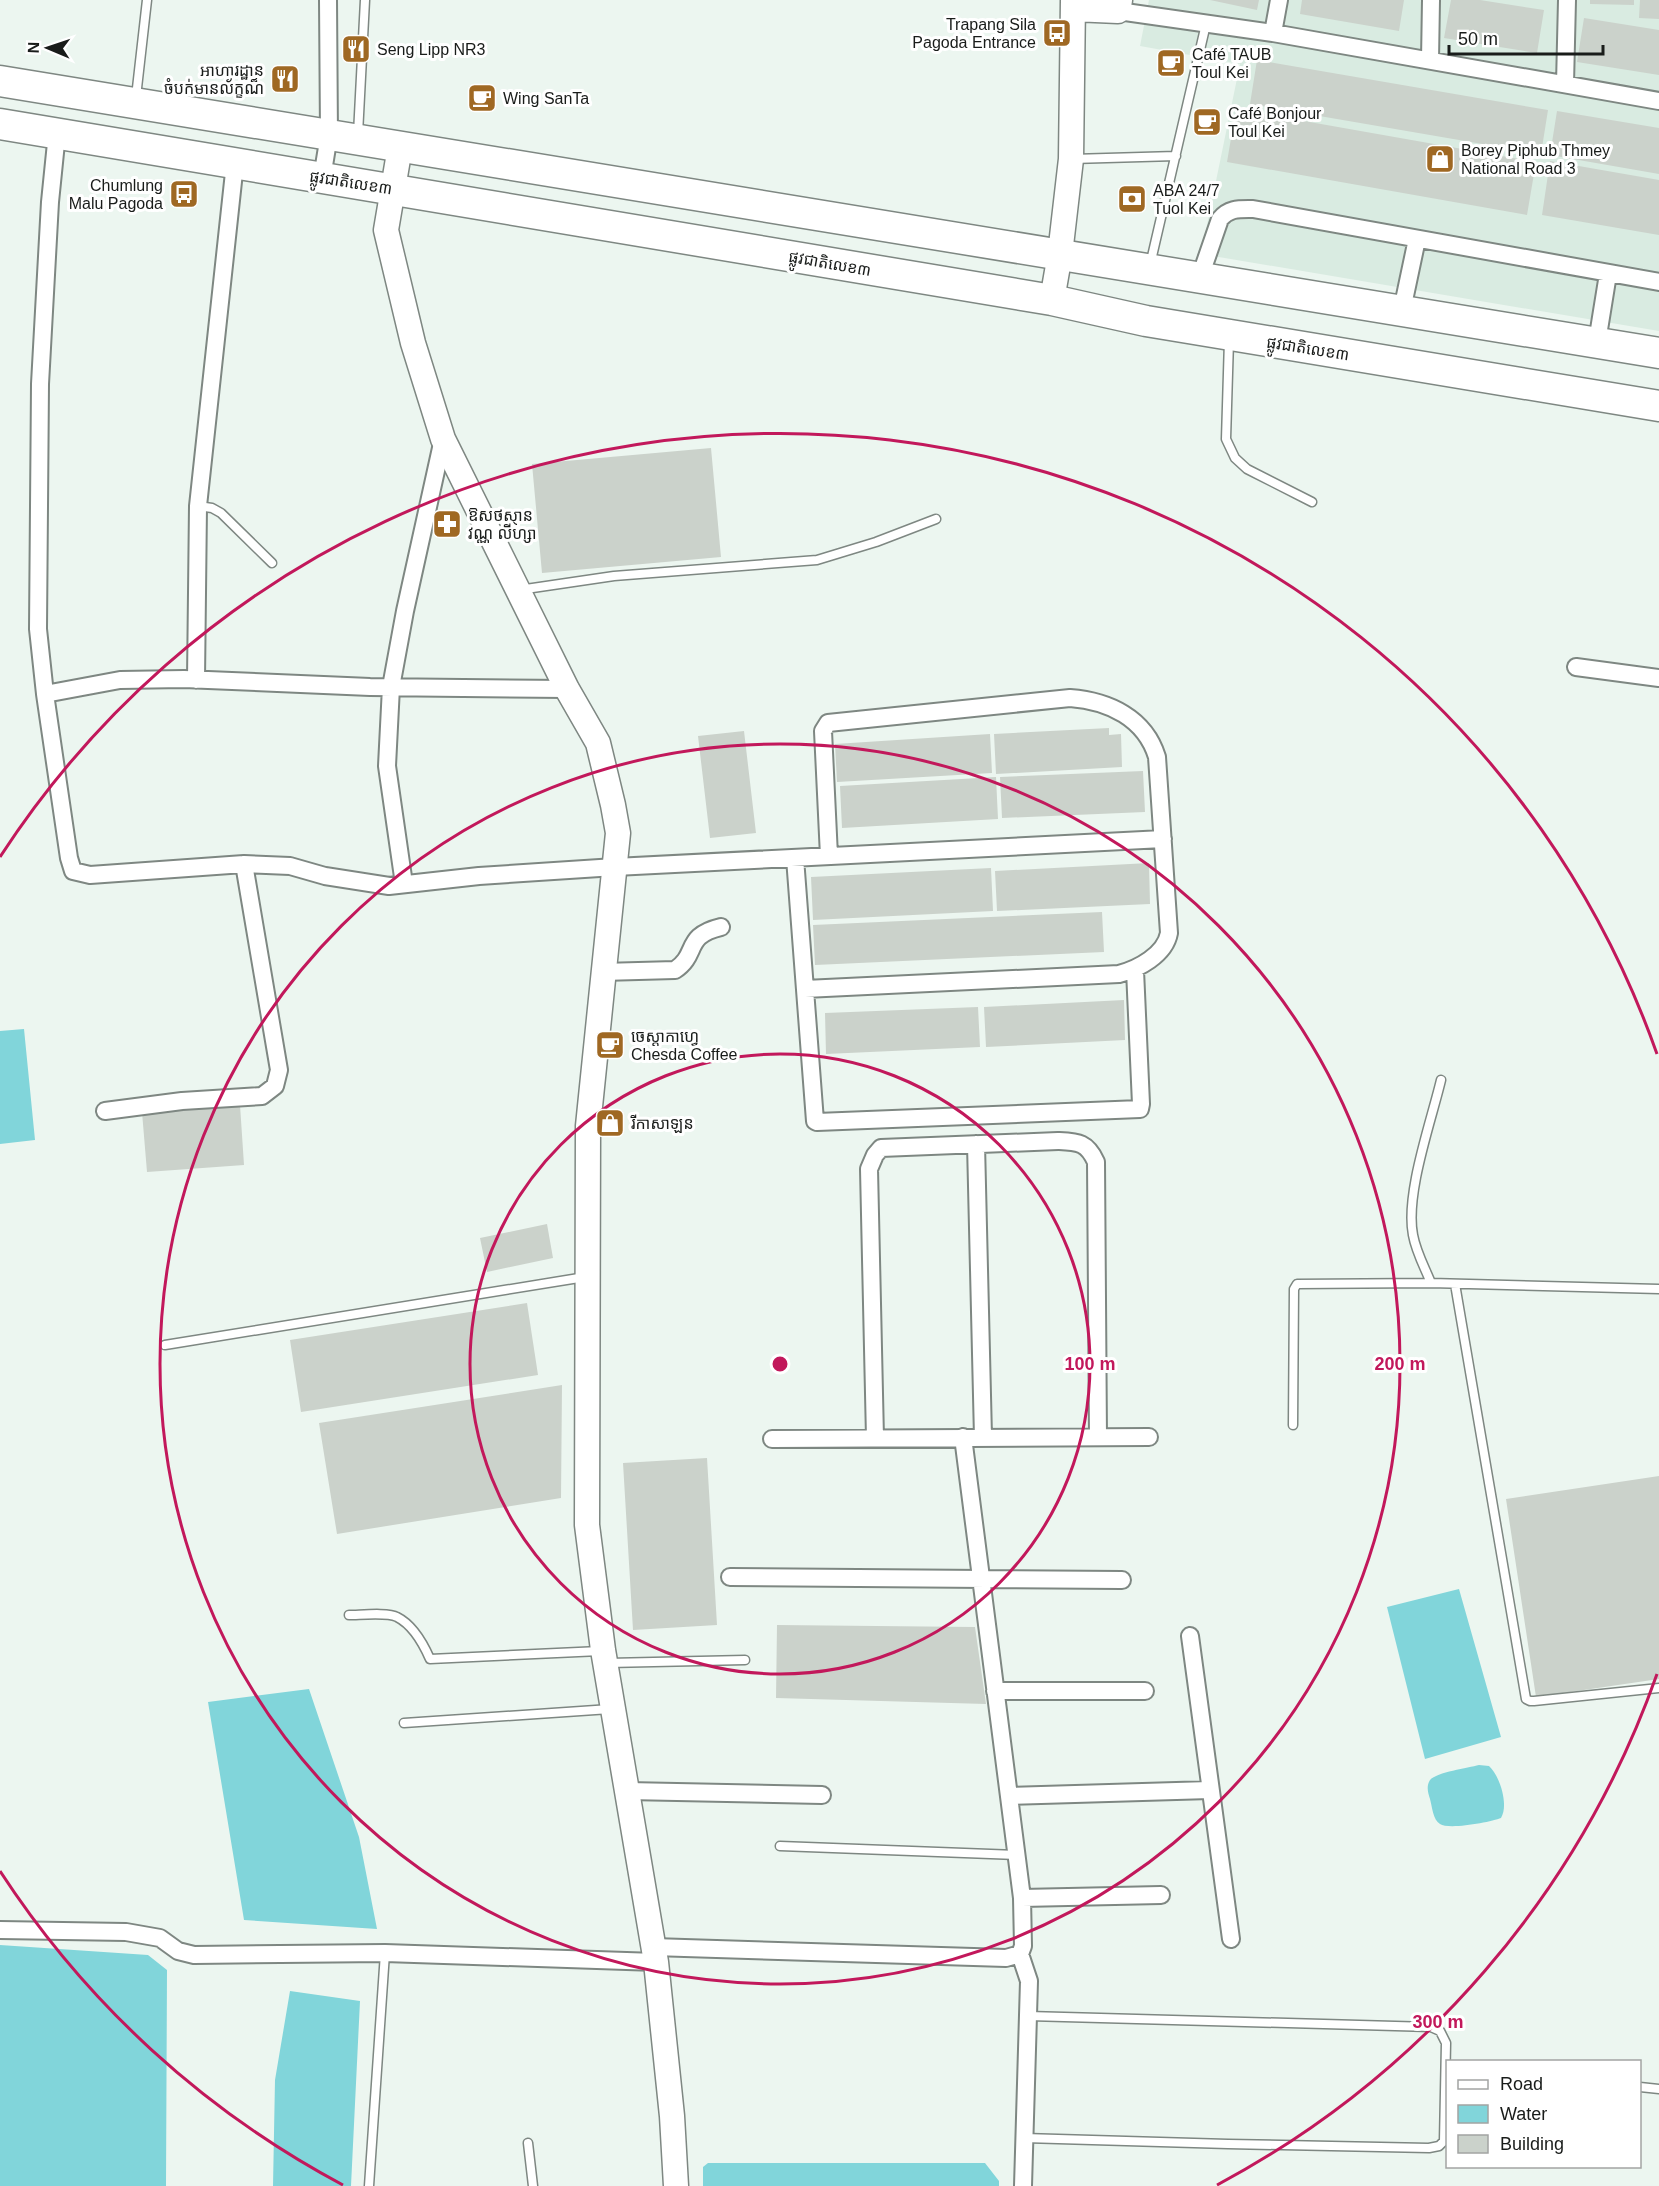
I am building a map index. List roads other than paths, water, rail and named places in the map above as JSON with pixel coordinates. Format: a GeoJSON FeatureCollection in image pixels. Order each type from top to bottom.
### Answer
{"type":"FeatureCollection","features":[{"type":"Feature","properties":{"kind":"highway"},"geometry":{"type":"LineString","coordinates":[[0,81],[1659,352]]}},
{"type":"Feature","properties":{"kind":"highway","name":"ផ្លូវជាតិលេខ៣"},"geometry":{"type":"LineString","coordinates":[[0,124],[1052,300],[1146,321],[1659,406]]}},
{"type":"Feature","properties":{"kind":"street"},"geometry":{"type":"LineString","coordinates":[[322,178],[328,135],[328,0]]}},
{"type":"Feature","properties":{"kind":"street"},"geometry":{"type":"LineString","coordinates":[[1273,33],[1280,0]]}},
{"type":"Feature","properties":{"kind":"street"},"geometry":{"type":"LineString","coordinates":[[1430,60],[1431,0]]}},
{"type":"Feature","properties":{"kind":"street"},"geometry":{"type":"LineString","coordinates":[[1565,84],[1568,0]]}},
{"type":"Feature","properties":{"kind":"street"},"geometry":{"type":"LineString","coordinates":[[1052,300],[1071,159],[1073,5],[1119,6],[1206,24],[1273,33],[1659,100]]}},
{"type":"Feature","properties":{"kind":"street"},"geometry":{"type":"LineString","coordinates":[[57,133],[50,202],[40,384],[38,629],[45,694],[69,858],[73,871],[90,874],[244,864],[290,866],[325,876],[389,886],[479,876],[615,867],[1163,839]]}},
{"type":"Feature","properties":{"kind":"street"},"geometry":{"type":"LineString","coordinates":[[400,147],[386,230],[413,343],[443,439],[567,689],[598,743],[614,805],[618,833],[588,1126],[587,1525],[604,1657],[655,1955],[672,2116],[676,2186]]}},
{"type":"Feature","properties":{"kind":"street"},"geometry":{"type":"LineString","coordinates":[[196,680],[198,506],[235,163]]}},
{"type":"Feature","properties":{"kind":"street"},"geometry":{"type":"LineString","coordinates":[[1200,277],[1220,219],[1225,212],[1253,209],[1659,282]]}},
{"type":"Feature","properties":{"kind":"street"},"geometry":{"type":"LineString","coordinates":[[1402,310],[1417,239]]}},
{"type":"Feature","properties":{"kind":"street"},"geometry":{"type":"LineString","coordinates":[[1597,342],[1608,274]]}},
{"type":"Feature","properties":{"kind":"street"},"geometry":{"type":"LineString","coordinates":[[404,884],[387,766],[391,687],[405,610],[443,439]]}},
{"type":"Feature","properties":{"kind":"street"},"geometry":{"type":"LineString","coordinates":[[1576,667],[1659,678]]}},
{"type":"Feature","properties":{"kind":"street"},"geometry":{"type":"LineString","coordinates":[[45,694],[120,680],[567,689]]}},
{"type":"Feature","properties":{"kind":"street"},"geometry":{"type":"LineString","coordinates":[[805,989],[1119,974],[1135,970],[1160,951],[1167,940],[1163,839],[1157,757],[1153,742],[1144,728],[1115,709],[1085,699],[1070,698],[828,723],[823,731],[830,856]]}},
{"type":"Feature","properties":{"kind":"street"},"geometry":{"type":"LineString","coordinates":[[795,858],[816,1122],[1140,1109],[1142,1104],[1135,970]]}},
{"type":"Feature","properties":{"kind":"street"},"geometry":{"type":"LineString","coordinates":[[105,1111],[182,1101],[262,1096],[275,1086],[279,1070],[244,864]]}},
{"type":"Feature","properties":{"kind":"street"},"geometry":{"type":"LineString","coordinates":[[602,972],[675,970],[685,963],[692,945],[704,931],[721,927]]}},
{"type":"Feature","properties":{"kind":"street"},"geometry":{"type":"LineString","coordinates":[[875,1438],[869,1169],[875,1155],[881,1148],[1058,1141],[1079,1142],[1091,1151],[1096,1162],[1098,1437]]}},
{"type":"Feature","properties":{"kind":"street"},"geometry":{"type":"LineString","coordinates":[[976,1144],[983,1437]]}},
{"type":"Feature","properties":{"kind":"street"},"geometry":{"type":"LineString","coordinates":[[963,1437],[1022,1898],[1023,1946],[1020,1954],[1029,1981],[1023,2186]]}},
{"type":"Feature","properties":{"kind":"street"},"geometry":{"type":"LineString","coordinates":[[772,1439],[1149,1437]]}},
{"type":"Feature","properties":{"kind":"street"},"geometry":{"type":"LineString","coordinates":[[730,1577],[1122,1580]]}},
{"type":"Feature","properties":{"kind":"street"},"geometry":{"type":"LineString","coordinates":[[1190,1636],[1231,1939]]}},
{"type":"Feature","properties":{"kind":"street"},"geometry":{"type":"LineString","coordinates":[[995,1690],[1145,1691]]}},
{"type":"Feature","properties":{"kind":"street"},"geometry":{"type":"LineString","coordinates":[[1009,1796],[1210,1790]]}},
{"type":"Feature","properties":{"kind":"street"},"geometry":{"type":"LineString","coordinates":[[627,1791],[822,1795]]}},
{"type":"Feature","properties":{"kind":"street"},"geometry":{"type":"LineString","coordinates":[[1022,1898],[1161,1895]]}},
{"type":"Feature","properties":{"kind":"street"},"geometry":{"type":"LineString","coordinates":[[0,1930],[126,1932],[160,1938],[178,1951],[194,1955],[385,1953],[1006,1958],[1020,1954]]}},
{"type":"Feature","properties":{"kind":"lane"},"geometry":{"type":"LineString","coordinates":[[135,104],[147,0]]}},
{"type":"Feature","properties":{"kind":"lane"},"geometry":{"type":"LineString","coordinates":[[357,140],[365,0]]}},
{"type":"Feature","properties":{"kind":"lane"},"geometry":{"type":"LineString","coordinates":[[1149,268],[1206,24]]}},
{"type":"Feature","properties":{"kind":"lane"},"geometry":{"type":"LineString","coordinates":[[1071,159],[1176,156]]}},
{"type":"Feature","properties":{"kind":"lane"},"geometry":{"type":"LineString","coordinates":[[1229,335],[1226,439],[1235,458],[1247,469],[1312,502]]}},
{"type":"Feature","properties":{"kind":"lane"},"geometry":{"type":"LineString","coordinates":[[198,506],[212,508],[221,513],[272,563]]}},
{"type":"Feature","properties":{"kind":"lane"},"geometry":{"type":"LineString","coordinates":[[519,590],[614,576],[817,560],[876,542],[936,519]]}},
{"type":"Feature","properties":{"kind":"lane"},"geometry":{"type":"LineString","coordinates":[[1431,1283],[1413,1236],[1411,1214],[1413,1189],[1441,1080]]}},
{"type":"Feature","properties":{"kind":"lane"},"geometry":{"type":"LineString","coordinates":[[165,1345],[588,1276]]}},
{"type":"Feature","properties":{"kind":"lane"},"geometry":{"type":"LineString","coordinates":[[1293,1425],[1294,1289],[1297,1284],[1431,1283],[1659,1289]]}},
{"type":"Feature","properties":{"kind":"lane"},"geometry":{"type":"LineString","coordinates":[[1455,1284],[1526,1699],[1534,1701],[1659,1688]]}},
{"type":"Feature","properties":{"kind":"lane"},"geometry":{"type":"LineString","coordinates":[[349,1615],[396,1616],[409,1626],[424,1644],[430,1659],[604,1657],[746,1660]]}},
{"type":"Feature","properties":{"kind":"lane"},"geometry":{"type":"LineString","coordinates":[[404,1723],[614,1709]]}},
{"type":"Feature","properties":{"kind":"lane"},"geometry":{"type":"LineString","coordinates":[[780,1846],[1017,1855]]}},
{"type":"Feature","properties":{"kind":"lane"},"geometry":{"type":"LineString","coordinates":[[369,2186],[385,1953]]}},
{"type":"Feature","properties":{"kind":"lane"},"geometry":{"type":"LineString","coordinates":[[1023,2138],[1429,2148],[1439,2146],[1444,2141],[1446,2043],[1440,2031],[1431,2027],[1028,2016]]}},
{"type":"Feature","properties":{"kind":"lane"},"geometry":{"type":"LineString","coordinates":[[1641,2087],[1659,2089]]}},
{"type":"Feature","properties":{"kind":"lane"},"geometry":{"type":"LineString","coordinates":[[528,2143],[533,2186]]}},
{"type":"Feature","properties":{"kind":"water"},"geometry":{"type":"Polygon","coordinates":[[[24,1029],[35,1140],[0,1144],[0,1031],[24,1029]]]}},
{"type":"Feature","properties":{"kind":"water"},"geometry":{"type":"Polygon","coordinates":[[[1459,1589],[1501,1737],[1425,1759],[1387,1607],[1459,1589]]]}},
{"type":"Feature","properties":{"kind":"water"},"geometry":{"type":"Polygon","coordinates":[[[309,1689],[359,1837],[377,1929],[244,1920],[208,1702],[309,1689]]]}},
{"type":"Feature","properties":{"kind":"water"},"geometry":{"type":"Polygon","coordinates":[[[1479,1765],[1489,1766],[1500,1783],[1504,1798],[1501,1818],[1461,1826],[1440,1824],[1434,1816],[1429,1794],[1430,1780],[1446,1773],[1479,1765]]]}},
{"type":"Feature","properties":{"kind":"water"},"geometry":{"type":"Polygon","coordinates":[[[0,1945],[148,1955],[167,1970],[166,2186],[0,2186],[0,1945]]]}},
{"type":"Feature","properties":{"kind":"water"},"geometry":{"type":"Polygon","coordinates":[[[290,1991],[360,2001],[351,2186],[273,2186],[275,2080],[290,1991]]]}},
{"type":"Feature","properties":{"kind":"water"},"geometry":{"type":"Polygon","coordinates":[[[708,2163],[985,2163],[999,2181],[999,2186],[703,2186],[703,2167],[708,2163]]]}},
{"type":"Feature","properties":{"kind":"place","name":"Trapang Sila Pagoda Entrance"},"geometry":{"type":"Point","coordinates":[1057,33]}},
{"type":"Feature","properties":{"kind":"place","name":"Seng Lipp NR3"},"geometry":{"type":"Point","coordinates":[356,49]}},
{"type":"Feature","properties":{"kind":"place","name":"Café TAUB Toul Kei"},"geometry":{"type":"Point","coordinates":[1171,63]}},
{"type":"Feature","properties":{"kind":"place","name":"អាហារដ្ឋាន ចំបក់មានល័ក្ខណ៏"},"geometry":{"type":"Point","coordinates":[285,79]}},
{"type":"Feature","properties":{"kind":"place","name":"Wing SanTa"},"geometry":{"type":"Point","coordinates":[482,98]}},
{"type":"Feature","properties":{"kind":"place","name":"Café Bonjour Toul Kei"},"geometry":{"type":"Point","coordinates":[1207,122]}},
{"type":"Feature","properties":{"kind":"place","name":"Borey Piphub Thmey National Road 3"},"geometry":{"type":"Point","coordinates":[1440,159]}},
{"type":"Feature","properties":{"kind":"place","name":"Chumlung Malu Pagoda"},"geometry":{"type":"Point","coordinates":[184,194]}},
{"type":"Feature","properties":{"kind":"place","name":"ABA 24/7 Tuol Kei"},"geometry":{"type":"Point","coordinates":[1132,199]}},
{"type":"Feature","properties":{"kind":"place","name":"ឱសថស្ថាន វណ្ណ លីហ្សា"},"geometry":{"type":"Point","coordinates":[447,524]}},
{"type":"Feature","properties":{"kind":"place","name":"ចេស្ដាកាហ្វេ Chesda Coffee"},"geometry":{"type":"Point","coordinates":[610,1045]}},
{"type":"Feature","properties":{"kind":"place","name":"រីកាសាឡន"},"geometry":{"type":"Point","coordinates":[610,1123]}}]}
